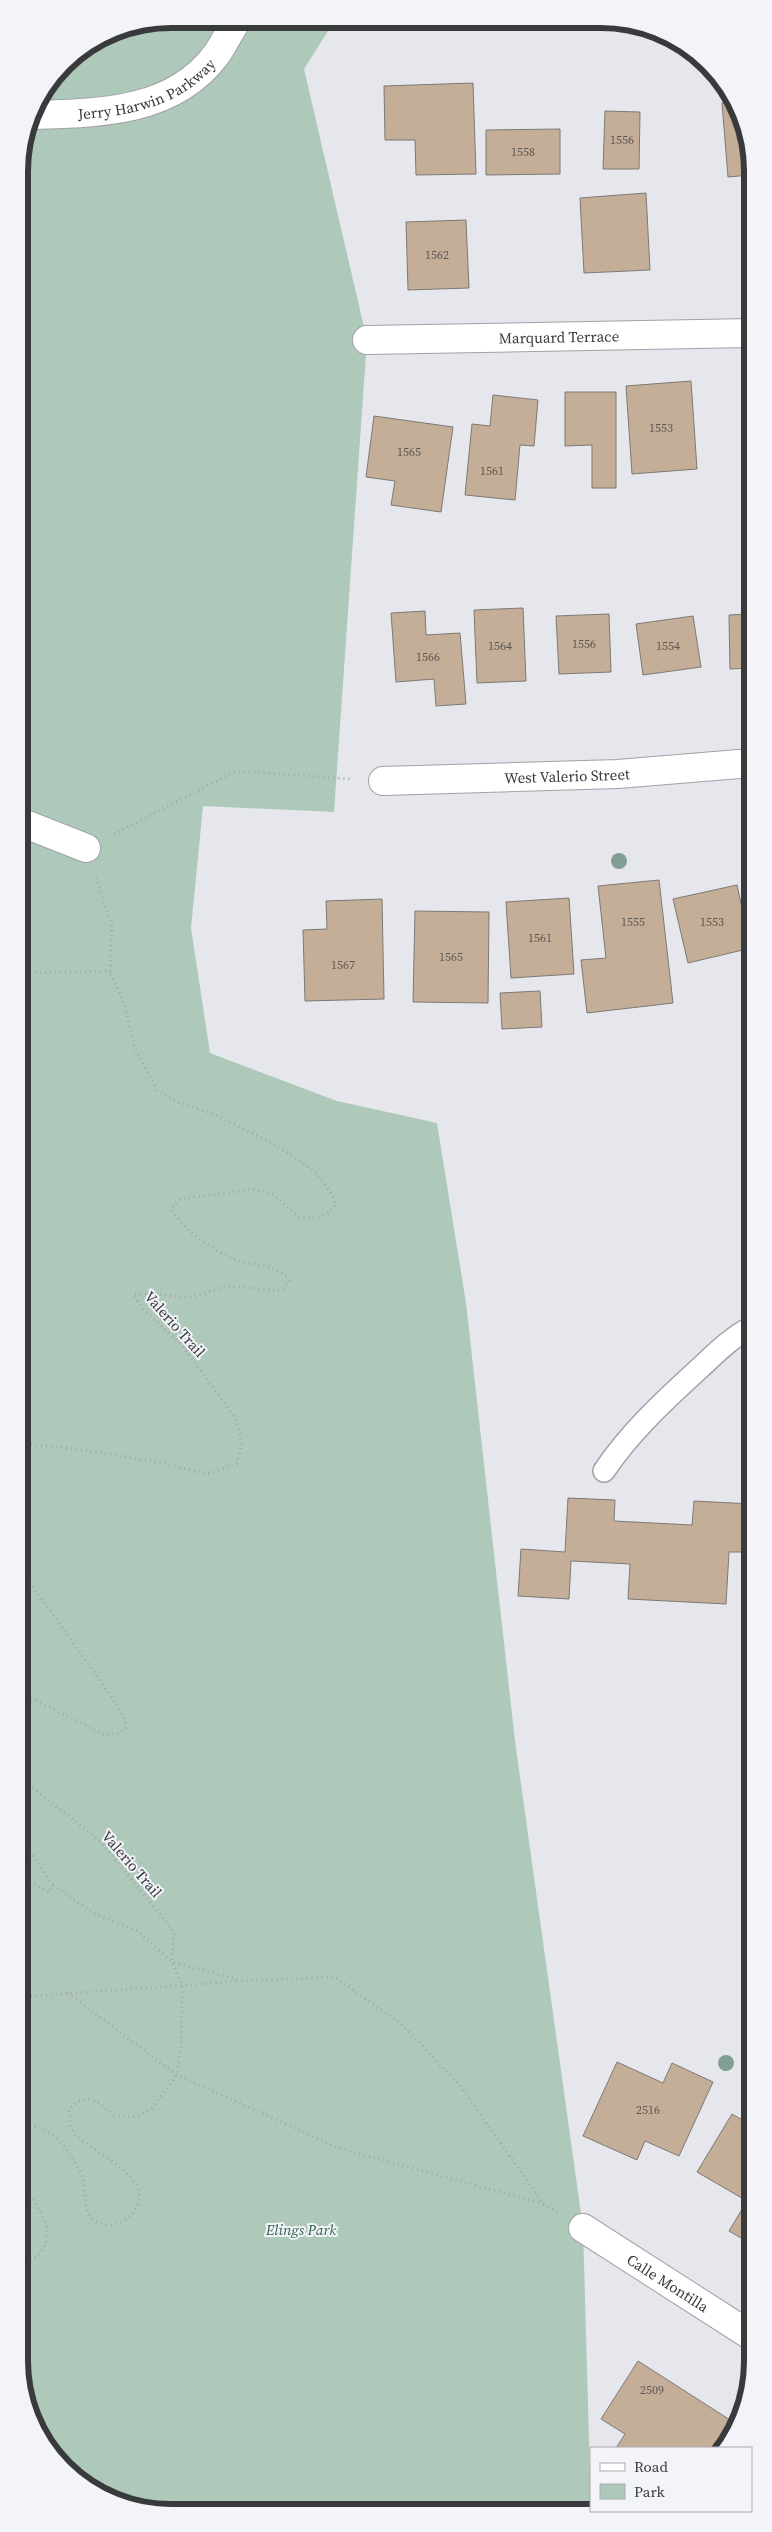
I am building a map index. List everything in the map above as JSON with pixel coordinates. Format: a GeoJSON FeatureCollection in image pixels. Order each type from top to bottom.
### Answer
{"type":"FeatureCollection","features":[{"type":"Feature","properties":{"kind":"street","name":"Jerry Harwin Parkway"},"geometry":{"type":"LineString","coordinates":[[39,115],[121,110],[148,103],[194,78],[215,56],[232,28]]}},
{"type":"Feature","properties":{"kind":"street","name":"Marquard Terrace"},"geometry":{"type":"LineString","coordinates":[[368,340],[744,333]]}},
{"type":"Feature","properties":{"kind":"street","name":"West Valerio Street"},"geometry":{"type":"LineString","coordinates":[[383,781],[618,774],[744,764]]}},
{"type":"Feature","properties":{"kind":"street"},"geometry":{"type":"LineString","coordinates":[[28,825],[86,848]]}},
{"type":"Feature","properties":{"kind":"street","name":"Calle Montilla"},"geometry":{"type":"LineString","coordinates":[[583,2228],[744,2331]]}},
{"type":"Feature","properties":{"kind":"lane"},"geometry":{"type":"LineString","coordinates":[[604,1471],[622,1444],[720,1350],[744,1333]]}},
{"type":"Feature","properties":{"kind":"path"},"geometry":{"type":"LineString","coordinates":[[28,974],[110,971],[112,926],[86,848],[236,771],[383,781]]}},
{"type":"Feature","properties":{"kind":"path","name":"Valerio Trail"},"geometry":{"type":"LineString","coordinates":[[28,1445],[78,1449],[162,1463],[207,1474],[237,1463],[242,1443],[236,1419],[183,1346],[142,1308],[133,1295],[150,1292],[187,1297],[228,1287],[258,1288],[269,1292],[282,1290],[289,1280],[281,1271],[262,1264],[235,1260],[179,1223],[170,1209],[180,1199],[253,1189],[274,1194],[298,1217],[313,1218],[326,1215],[336,1205],[332,1194],[318,1175],[299,1160],[263,1138],[213,1114],[177,1102],[157,1090],[135,1049],[125,1006],[110,971]]}},
{"type":"Feature","properties":{"kind":"path"},"geometry":{"type":"LineString","coordinates":[[28,1580],[111,1696],[124,1717],[126,1728],[120,1733],[105,1735],[28,1696]]}},
{"type":"Feature","properties":{"kind":"path","name":"Valerio Trail"},"geometry":{"type":"LineString","coordinates":[[28,1784],[101,1842],[131,1878],[174,1932],[172,1962]]}},
{"type":"Feature","properties":{"kind":"path"},"geometry":{"type":"LineString","coordinates":[[28,1849],[53,1885],[95,1914],[137,1931],[172,1962],[182,1985],[181,2046],[177,2075],[152,2108],[139,2116],[125,2117],[114,2114],[101,2104],[88,2099],[79,2101],[69,2110],[70,2124],[74,2134],[134,2180],[139,2192],[136,2208],[126,2221],[112,2226],[97,2222],[88,2214],[84,2199],[84,2182],[79,2168],[68,2151],[55,2136],[39,2128],[28,2127]]}},
{"type":"Feature","properties":{"kind":"path"},"geometry":{"type":"LineString","coordinates":[[28,1881],[48,1892],[53,1885]]}},
{"type":"Feature","properties":{"kind":"path"},"geometry":{"type":"LineString","coordinates":[[172,1962],[243,1981]]}},
{"type":"Feature","properties":{"kind":"path"},"geometry":{"type":"LineString","coordinates":[[28,1996],[243,1981],[335,1977],[401,2024],[459,2084],[544,2205]]}},
{"type":"Feature","properties":{"kind":"path"},"geometry":{"type":"LineString","coordinates":[[68,1993],[177,2075],[338,2148],[544,2205],[583,2228]]}},
{"type":"Feature","properties":{"kind":"path"},"geometry":{"type":"LineString","coordinates":[[28,2194],[46,2224],[46,2244],[37,2259],[28,2262]]}},
{"type":"Feature","properties":{"kind":"green space","name":"Elings Park"},"geometry":{"type":"Polygon","coordinates":[[[171,28],[330,28],[304,69],[367,340],[334,812],[203,806],[191,928],[210,1053],[337,1101],[437,1123],[466,1303],[515,1741],[583,2228],[590,2504],[162,2504],[143,2502],[107,2490],[76,2469],[52,2441],[42,2425],[35,2407],[30,2389],[28,2361],[28,162],[32,134],[38,116],[57,84],[76,63],[91,52],[116,38],[143,30],[171,28]]]}},
{"type":"Feature","properties":{"kind":"building"},"geometry":{"type":"Polygon","coordinates":[[[473,83],[476,174],[416,175],[415,140],[385,140],[384,86],[473,83]]]}},
{"type":"Feature","properties":{"kind":"building"},"geometry":{"type":"Polygon","coordinates":[[[722,103],[727,103],[737,125],[742,143],[744,176],[728,177],[722,103]]]}},
{"type":"Feature","properties":{"kind":"building"},"geometry":{"type":"Polygon","coordinates":[[[605,111],[640,112],[639,169],[603,169],[605,111]]]}},
{"type":"Feature","properties":{"kind":"building"},"geometry":{"type":"Polygon","coordinates":[[[560,129],[560,174],[486,175],[486,130],[560,129]]]}},
{"type":"Feature","properties":{"kind":"building"},"geometry":{"type":"Polygon","coordinates":[[[646,193],[650,270],[584,273],[580,198],[646,193]]]}},
{"type":"Feature","properties":{"kind":"building"},"geometry":{"type":"Polygon","coordinates":[[[466,220],[469,288],[408,290],[406,222],[466,220]]]}},
{"type":"Feature","properties":{"kind":"building"},"geometry":{"type":"Polygon","coordinates":[[[691,381],[697,469],[632,474],[626,386],[691,381]]]}},
{"type":"Feature","properties":{"kind":"building"},"geometry":{"type":"Polygon","coordinates":[[[565,392],[616,392],[616,488],[592,488],[592,445],[565,446],[565,392]]]}},
{"type":"Feature","properties":{"kind":"building"},"geometry":{"type":"Polygon","coordinates":[[[493,395],[538,400],[534,446],[520,445],[515,500],[465,495],[472,424],[490,426],[493,395]]]}},
{"type":"Feature","properties":{"kind":"building"},"geometry":{"type":"Polygon","coordinates":[[[374,416],[453,427],[441,512],[391,505],[395,481],[366,477],[374,416]]]}},
{"type":"Feature","properties":{"kind":"building"},"geometry":{"type":"Polygon","coordinates":[[[523,608],[526,681],[477,683],[474,610],[523,608]]]}},
{"type":"Feature","properties":{"kind":"building"},"geometry":{"type":"Polygon","coordinates":[[[425,611],[426,635],[460,633],[466,704],[436,706],[434,679],[396,682],[391,613],[425,611]]]}},
{"type":"Feature","properties":{"kind":"building"},"geometry":{"type":"Polygon","coordinates":[[[609,614],[611,672],[559,674],[556,616],[609,614]]]}},
{"type":"Feature","properties":{"kind":"building"},"geometry":{"type":"Polygon","coordinates":[[[744,614],[744,668],[730,669],[729,615],[744,614]]]}},
{"type":"Feature","properties":{"kind":"building"},"geometry":{"type":"Polygon","coordinates":[[[693,616],[701,667],[643,675],[636,624],[693,616]]]}},
{"type":"Feature","properties":{"kind":"building"},"geometry":{"type":"Polygon","coordinates":[[[659,880],[673,1003],[587,1013],[581,960],[606,958],[598,886],[659,880]]]}},
{"type":"Feature","properties":{"kind":"building"},"geometry":{"type":"Polygon","coordinates":[[[737,885],[744,916],[744,950],[688,963],[673,899],[737,885]]]}},
{"type":"Feature","properties":{"kind":"building"},"geometry":{"type":"Polygon","coordinates":[[[569,898],[574,974],[511,978],[506,902],[569,898]]]}},
{"type":"Feature","properties":{"kind":"building"},"geometry":{"type":"Polygon","coordinates":[[[382,899],[384,999],[305,1001],[303,930],[327,929],[326,901],[382,899]]]}},
{"type":"Feature","properties":{"kind":"building"},"geometry":{"type":"Polygon","coordinates":[[[415,911],[489,912],[488,1003],[413,1002],[415,911]]]}},
{"type":"Feature","properties":{"kind":"building"},"geometry":{"type":"Polygon","coordinates":[[[540,991],[542,1027],[502,1029],[500,993],[540,991]]]}},
{"type":"Feature","properties":{"kind":"building"},"geometry":{"type":"Polygon","coordinates":[[[568,1498],[615,1500],[614,1521],[692,1525],[694,1501],[744,1504],[744,1552],[729,1552],[726,1604],[628,1599],[630,1564],[571,1561],[569,1599],[518,1596],[521,1549],[565,1552],[568,1498]]]}},
{"type":"Feature","properties":{"kind":"building"},"geometry":{"type":"Polygon","coordinates":[[[617,2062],[663,2083],[672,2063],[713,2082],[679,2156],[645,2141],[637,2160],[583,2136],[617,2062]]]}},
{"type":"Feature","properties":{"kind":"building"},"geometry":{"type":"Polygon","coordinates":[[[732,2114],[744,2121],[744,2199],[697,2172],[732,2114]]]}},
{"type":"Feature","properties":{"kind":"building"},"geometry":{"type":"Polygon","coordinates":[[[744,2206],[744,2240],[729,2231],[744,2206]]]}},
{"type":"Feature","properties":{"kind":"building"},"geometry":{"type":"Polygon","coordinates":[[[638,2361],[732,2421],[716,2447],[617,2447],[625,2434],[601,2419],[638,2361]]]}}]}
